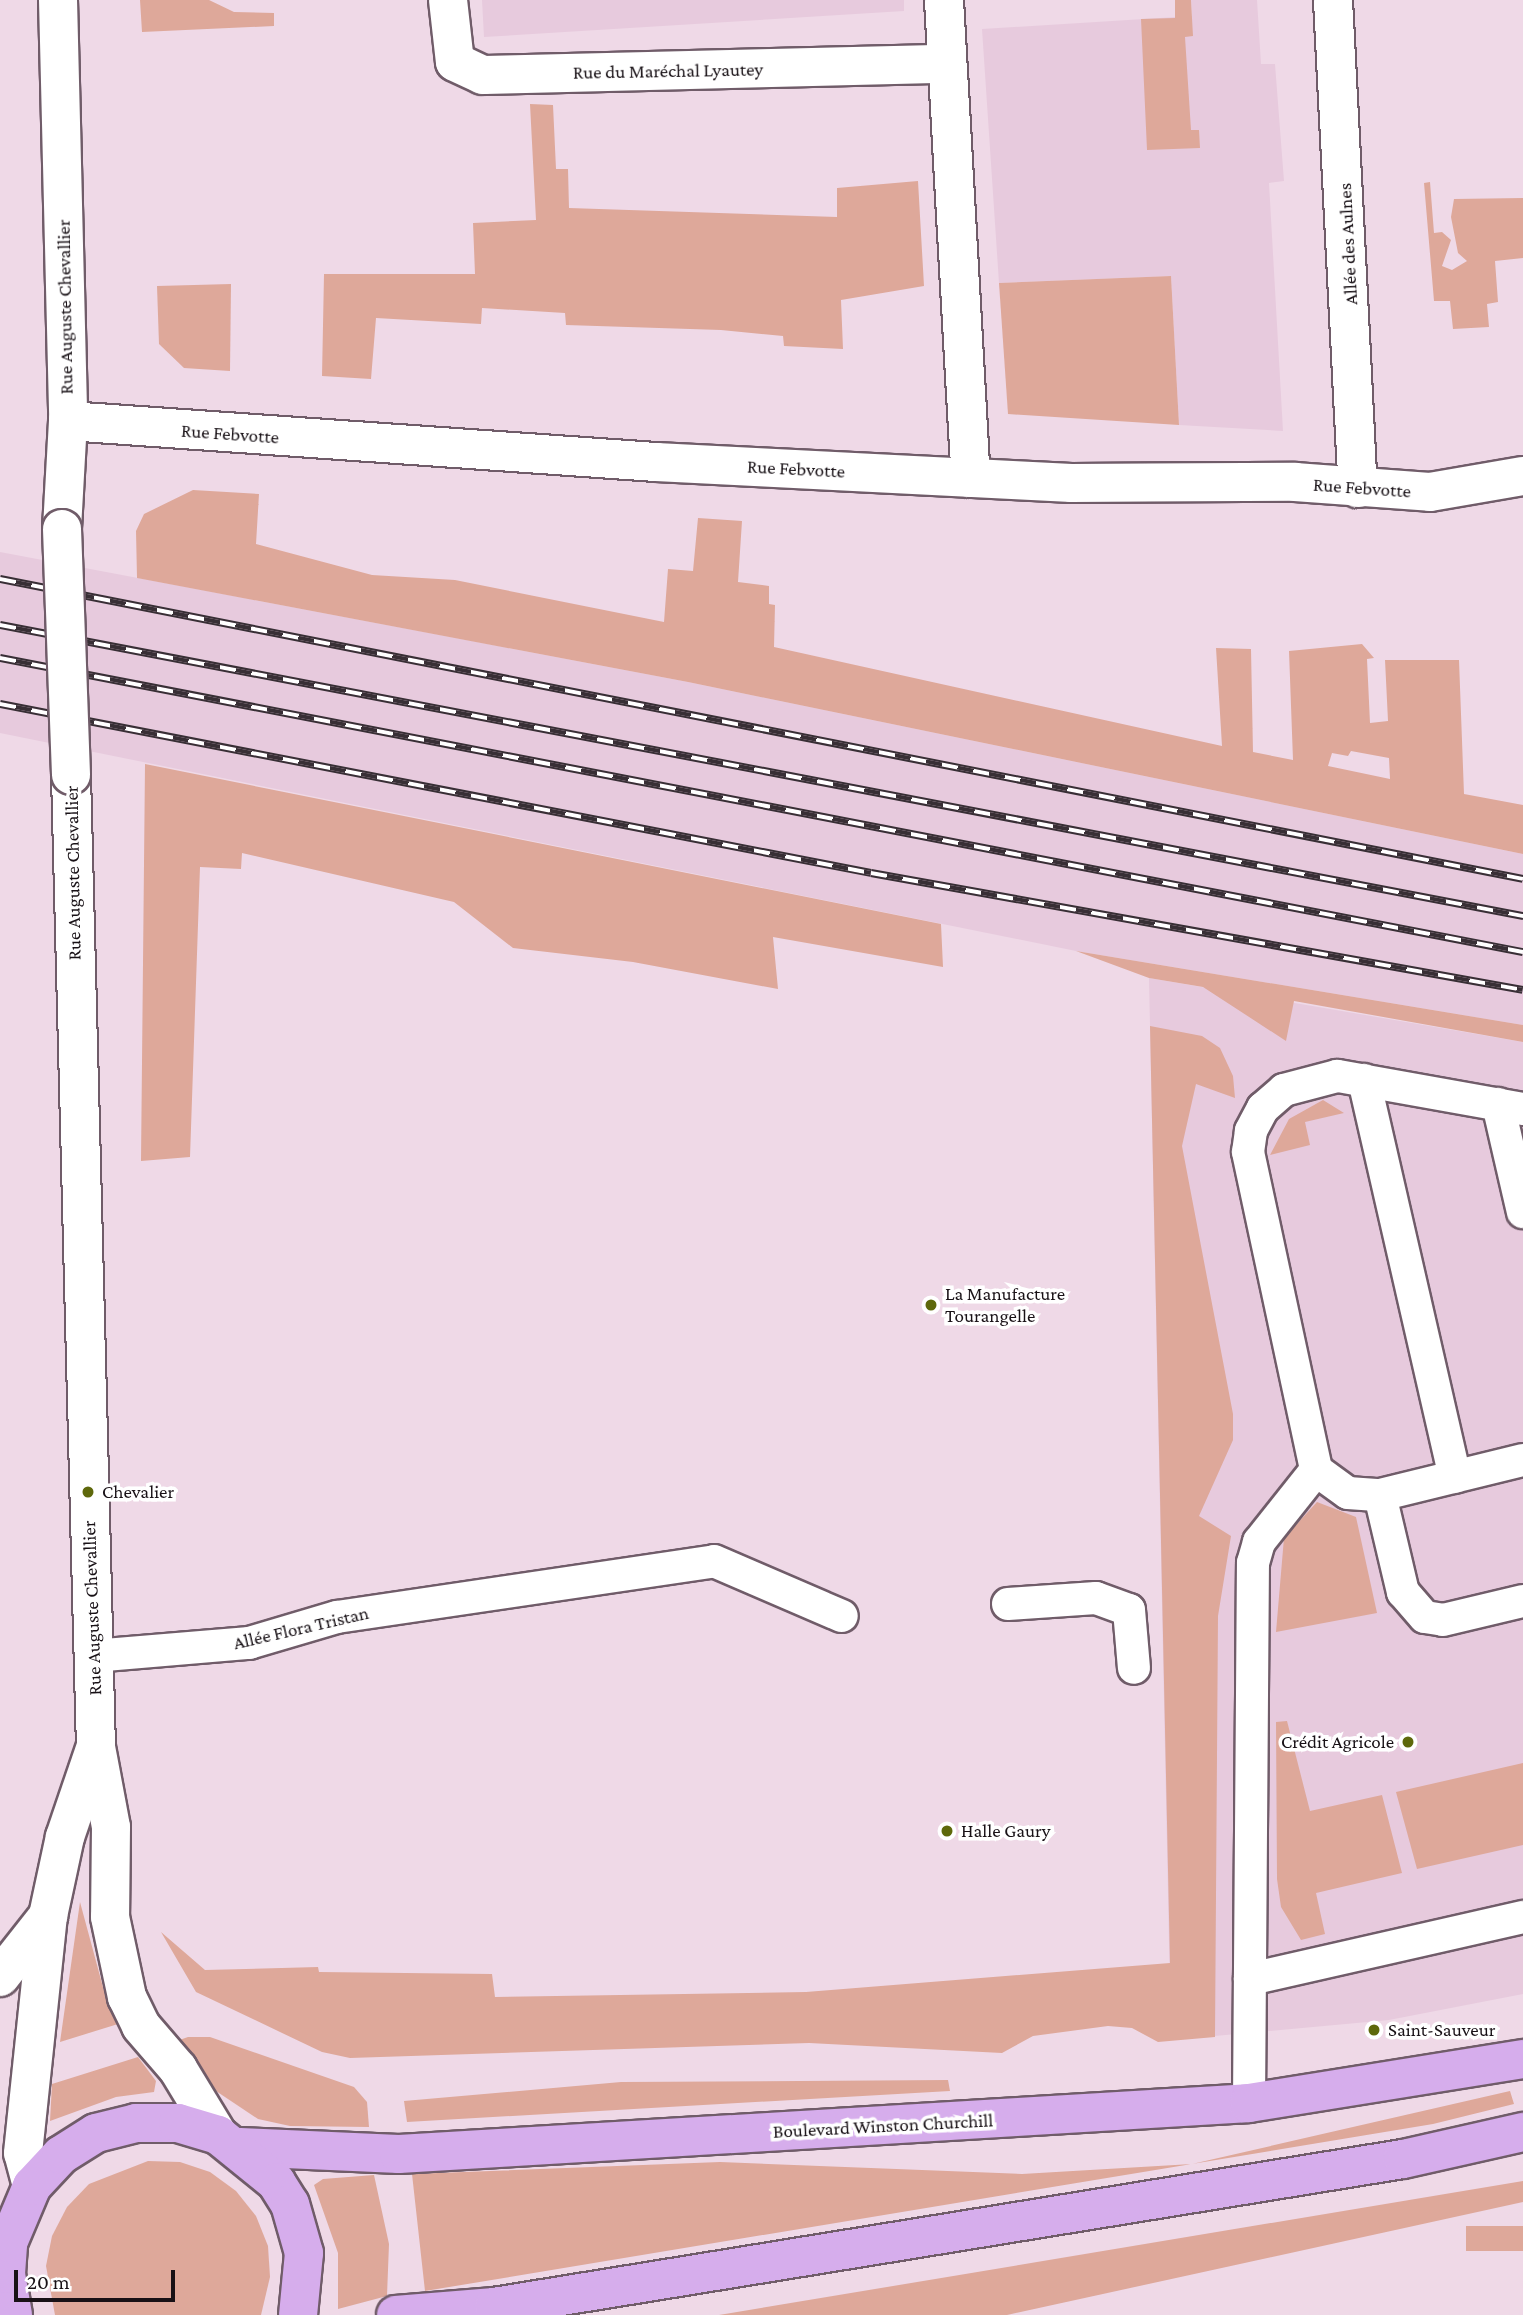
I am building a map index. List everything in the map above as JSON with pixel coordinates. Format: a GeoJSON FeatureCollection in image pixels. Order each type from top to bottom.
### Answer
{"type":"FeatureCollection","features":[{"type":"Feature","properties":{"kind":"main road","name":"Boulevard Winston Churchill"},"geometry":{"type":"LineString","coordinates":[[229,2141],[399,2154],[1249,2103],[1523,2059]]}},
{"type":"Feature","properties":{"kind":"main road"},"geometry":{"type":"LineString","coordinates":[[13,2315],[6,2274],[17,2207],[61,2155],[96,2133],[136,2123],[178,2123],[229,2141],[276,2182],[299,2228],[305,2280],[298,2315]]}},
{"type":"Feature","properties":{"kind":"main road"},"geometry":{"type":"LineString","coordinates":[[396,2315],[508,2305],[1403,2159],[1523,2132]]}},
{"type":"Feature","properties":{"kind":"street","name":"Rue Auguste Chevallier"},"geometry":{"type":"LineString","coordinates":[[58,0],[68,421],[62,530],[71,775],[96,1747],[111,1827],[110,1917],[127,1997],[229,2141]]}},
{"type":"Feature","properties":{"kind":"street","name":"Rue du Maréchal Lyautey"},"geometry":{"type":"LineString","coordinates":[[448,0],[455,62],[483,75],[947,64]]}},
{"type":"Feature","properties":{"kind":"street"},"geometry":{"type":"LineString","coordinates":[[944,0],[971,478]]}},
{"type":"Feature","properties":{"kind":"street","name":"Allée des Aulnes"},"geometry":{"type":"LineString","coordinates":[[1333,0],[1357,488]]}},
{"type":"Feature","properties":{"kind":"street","name":"Rue Febvotte"},"geometry":{"type":"LineString","coordinates":[[68,421],[656,463],[971,478],[1430,492],[1523,476]]}},
{"type":"Feature","properties":{"kind":"street","name":"Rue Auguste Chevallier"},"geometry":{"type":"LineString","coordinates":[[17,2207],[48,1916],[65,1837],[96,1747]]}},
{"type":"Feature","properties":{"kind":"street","name":"Rue Auguste Chevallier"},"geometry":{"type":"LineString","coordinates":[[0,1977],[48,1916]]}},
{"type":"Feature","properties":{"kind":"lane"},"geometry":{"type":"LineString","coordinates":[[1523,1212],[1510,1106],[1337,1076],[1284,1090],[1264,1108],[1251,1131],[1248,1152],[1316,1470],[1348,1493],[1380,1495],[1523,1460]]}},
{"type":"Feature","properties":{"kind":"lane"},"geometry":{"type":"LineString","coordinates":[[1363,1080],[1455,1477]]}},
{"type":"Feature","properties":{"kind":"lane"},"geometry":{"type":"LineString","coordinates":[[1249,2103],[1253,1563],[1259,1542],[1316,1470]]}},
{"type":"Feature","properties":{"kind":"lane"},"geometry":{"type":"LineString","coordinates":[[1380,1495],[1404,1592],[1425,1617],[1443,1620],[1523,1601]]}},
{"type":"Feature","properties":{"kind":"lane","name":"Allée Flora Tristan"},"geometry":{"type":"LineString","coordinates":[[93,1656],[250,1643],[337,1617],[713,1561],[842,1616]]}},
{"type":"Feature","properties":{"kind":"lane"},"geometry":{"type":"LineString","coordinates":[[1008,1604],[1096,1598],[1129,1610],[1134,1668]]}},
{"type":"Feature","properties":{"kind":"lane"},"geometry":{"type":"LineString","coordinates":[[1250,1979],[1523,1917]]}},
{"type":"Feature","properties":{"kind":"shaded area"},"geometry":{"type":"Polygon","coordinates":[[[140,0],[209,0],[234,12],[274,13],[274,26],[142,32],[140,0]]]}},
{"type":"Feature","properties":{"kind":"shaded area"},"geometry":{"type":"Polygon","coordinates":[[[482,0],[904,0],[904,11],[484,37],[482,0]]]}},
{"type":"Feature","properties":{"kind":"shaded area"},"geometry":{"type":"Polygon","coordinates":[[[1175,0],[1191,0],[1193,36],[1185,37],[1191,130],[1199,130],[1200,148],[1147,150],[1141,19],[1175,18],[1175,0]]]}},
{"type":"Feature","properties":{"kind":"shaded area"},"geometry":{"type":"Polygon","coordinates":[[[1191,0],[1257,0],[1261,64],[1275,64],[1284,181],[1269,183],[1283,431],[1179,425],[1171,276],[999,283],[982,29],[1192,16],[1191,0]]]}},
{"type":"Feature","properties":{"kind":"shaded area"},"geometry":{"type":"Polygon","coordinates":[[[530,104],[553,105],[556,169],[568,169],[569,208],[837,217],[837,188],[918,181],[924,286],[841,300],[843,349],[784,346],[783,336],[721,330],[566,325],[565,313],[482,308],[481,324],[376,318],[371,379],[322,376],[324,274],[475,274],[473,223],[536,220],[530,104]]]}},
{"type":"Feature","properties":{"kind":"shaded area"},"geometry":{"type":"Polygon","coordinates":[[[1430,182],[1434,233],[1442,232],[1451,240],[1442,266],[1452,270],[1467,261],[1458,253],[1451,217],[1454,199],[1523,198],[1523,258],[1495,261],[1498,302],[1487,304],[1489,327],[1453,329],[1450,301],[1434,301],[1424,183],[1430,182]]]}},
{"type":"Feature","properties":{"kind":"shaded area"},"geometry":{"type":"Polygon","coordinates":[[[1171,276],[1179,425],[1008,414],[999,283],[1171,276]]]}},
{"type":"Feature","properties":{"kind":"shaded area"},"geometry":{"type":"Polygon","coordinates":[[[231,284],[230,371],[184,368],[159,344],[157,286],[231,284]]]}},
{"type":"Feature","properties":{"kind":"shaded area"},"geometry":{"type":"Polygon","coordinates":[[[193,490],[259,494],[256,544],[372,575],[455,580],[664,622],[668,569],[693,571],[698,518],[742,521],[738,582],[769,586],[769,604],[775,605],[774,647],[1222,746],[1216,648],[1251,649],[1253,752],[1293,760],[1289,651],[1362,644],[1374,658],[1367,659],[1370,723],[1388,721],[1385,660],[1459,660],[1464,794],[1523,805],[1523,854],[688,682],[137,578],[136,531],[144,514],[193,490]],[[1351,751],[1348,756],[1332,753],[1328,766],[1390,779],[1389,758],[1351,751]]]}},
{"type":"Feature","properties":{"kind":"shaded area"},"geometry":{"type":"Polygon","coordinates":[[[0,552],[688,682],[1523,854],[1523,1025],[1076,951],[0,733],[0,552]]]}},
{"type":"Feature","properties":{"kind":"shaded area"},"geometry":{"type":"Polygon","coordinates":[[[145,764],[941,924],[943,967],[773,937],[778,989],[633,962],[513,948],[454,902],[242,853],[241,869],[200,867],[190,1157],[141,1161],[145,764]]]}},
{"type":"Feature","properties":{"kind":"shaded area"},"geometry":{"type":"Polygon","coordinates":[[[1076,951],[1523,1025],[1523,1042],[1294,1001],[1286,1041],[1203,987],[1149,978],[1076,951]]]}},
{"type":"Feature","properties":{"kind":"shaded area"},"geometry":{"type":"Polygon","coordinates":[[[1149,978],[1523,1042],[1523,1994],[1389,2020],[1171,2040],[1149,978]]]}},
{"type":"Feature","properties":{"kind":"shaded area"},"geometry":{"type":"Polygon","coordinates":[[[1150,1026],[1202,1036],[1220,1048],[1233,1076],[1235,1098],[1196,1084],[1182,1146],[1233,1414],[1233,1440],[1199,1516],[1231,1536],[1218,1616],[1215,2037],[1158,2042],[1132,2028],[1108,2026],[1033,2036],[1002,2053],[809,2043],[350,2058],[322,2052],[196,1992],[161,1932],[205,1970],[318,1967],[319,1972],[492,1974],[495,1997],[806,1992],[1170,1963],[1150,1026]]]}},
{"type":"Feature","properties":{"kind":"shaded area"},"geometry":{"type":"Polygon","coordinates":[[[1323,1100],[1344,1113],[1305,1122],[1310,1145],[1270,1155],[1289,1119],[1323,1100]]]}},
{"type":"Feature","properties":{"kind":"shaded area"},"geometry":{"type":"Polygon","coordinates":[[[1317,1502],[1356,1517],[1377,1613],[1276,1632],[1284,1538],[1317,1502]]]}},
{"type":"Feature","properties":{"kind":"shaded area"},"geometry":{"type":"Polygon","coordinates":[[[1287,1721],[1310,1811],[1382,1795],[1402,1873],[1316,1893],[1325,1934],[1301,1940],[1281,1907],[1277,1879],[1276,1722],[1287,1721]]]}},
{"type":"Feature","properties":{"kind":"shaded area"},"geometry":{"type":"Polygon","coordinates":[[[1523,1763],[1523,1845],[1417,1869],[1396,1792],[1523,1763]]]}},
{"type":"Feature","properties":{"kind":"shaded area"},"geometry":{"type":"Polygon","coordinates":[[[80,1902],[107,2002],[118,2024],[60,2042],[80,1902]]]}},
{"type":"Feature","properties":{"kind":"shaded area"},"geometry":{"type":"Polygon","coordinates":[[[188,2037],[210,2037],[354,2087],[367,2102],[369,2127],[290,2126],[258,2119],[210,2087],[174,2042],[188,2037]]]}},
{"type":"Feature","properties":{"kind":"shaded area"},"geometry":{"type":"Polygon","coordinates":[[[138,2057],[156,2081],[154,2092],[116,2097],[50,2121],[52,2084],[138,2057]]]}},
{"type":"Feature","properties":{"kind":"shaded area"},"geometry":{"type":"Polygon","coordinates":[[[948,2080],[950,2091],[407,2122],[404,2101],[621,2082],[948,2080]]]}},
{"type":"Feature","properties":{"kind":"shaded area"},"geometry":{"type":"Polygon","coordinates":[[[1510,2091],[1514,2104],[1433,2124],[1193,2164],[1510,2091]]]}},
{"type":"Feature","properties":{"kind":"shaded area"},"geometry":{"type":"Polygon","coordinates":[[[148,2161],[180,2162],[210,2172],[236,2191],[256,2216],[268,2246],[270,2277],[261,2315],[55,2315],[46,2266],[52,2236],[67,2207],[89,2184],[148,2161]]]}},
{"type":"Feature","properties":{"kind":"shaded area"},"geometry":{"type":"Polygon","coordinates":[[[720,2162],[1022,2174],[1191,2164],[425,2291],[412,2174],[720,2162]]]}},
{"type":"Feature","properties":{"kind":"shaded area"},"geometry":{"type":"Polygon","coordinates":[[[374,2175],[389,2244],[387,2296],[338,2309],[338,2253],[314,2185],[323,2179],[374,2175]]]}},
{"type":"Feature","properties":{"kind":"shaded area"},"geometry":{"type":"Polygon","coordinates":[[[1523,2181],[1523,2202],[1007,2315],[719,2315],[1523,2181]]]}},
{"type":"Feature","properties":{"kind":"shaded area"},"geometry":{"type":"Polygon","coordinates":[[[1466,2226],[1523,2226],[1523,2251],[1466,2251],[1466,2226]]]}},
{"type":"Feature","properties":{"kind":"railway"},"geometry":{"type":"LineString","coordinates":[[0,579],[1523,879]]}},
{"type":"Feature","properties":{"kind":"railway"},"geometry":{"type":"LineString","coordinates":[[0,625],[1523,916]]}},
{"type":"Feature","properties":{"kind":"railway"},"geometry":{"type":"LineString","coordinates":[[0,658],[1523,952]]}},
{"type":"Feature","properties":{"kind":"railway"},"geometry":{"type":"LineString","coordinates":[[0,704],[871,873],[1523,990]]}},
{"type":"Feature","properties":{"kind":"place","name":"La Manufacture Tourangelle"},"geometry":{"type":"Point","coordinates":[931,1305]}},
{"type":"Feature","properties":{"kind":"place","name":"Chevalier"},"geometry":{"type":"Point","coordinates":[88,1492]}},
{"type":"Feature","properties":{"kind":"place","name":"Crédit Agricole"},"geometry":{"type":"Point","coordinates":[1408,1742]}},
{"type":"Feature","properties":{"kind":"place","name":"Halle Gaury"},"geometry":{"type":"Point","coordinates":[947,1831]}},
{"type":"Feature","properties":{"kind":"place","name":"Saint-Sauveur"},"geometry":{"type":"Point","coordinates":[1374,2030]}}]}
